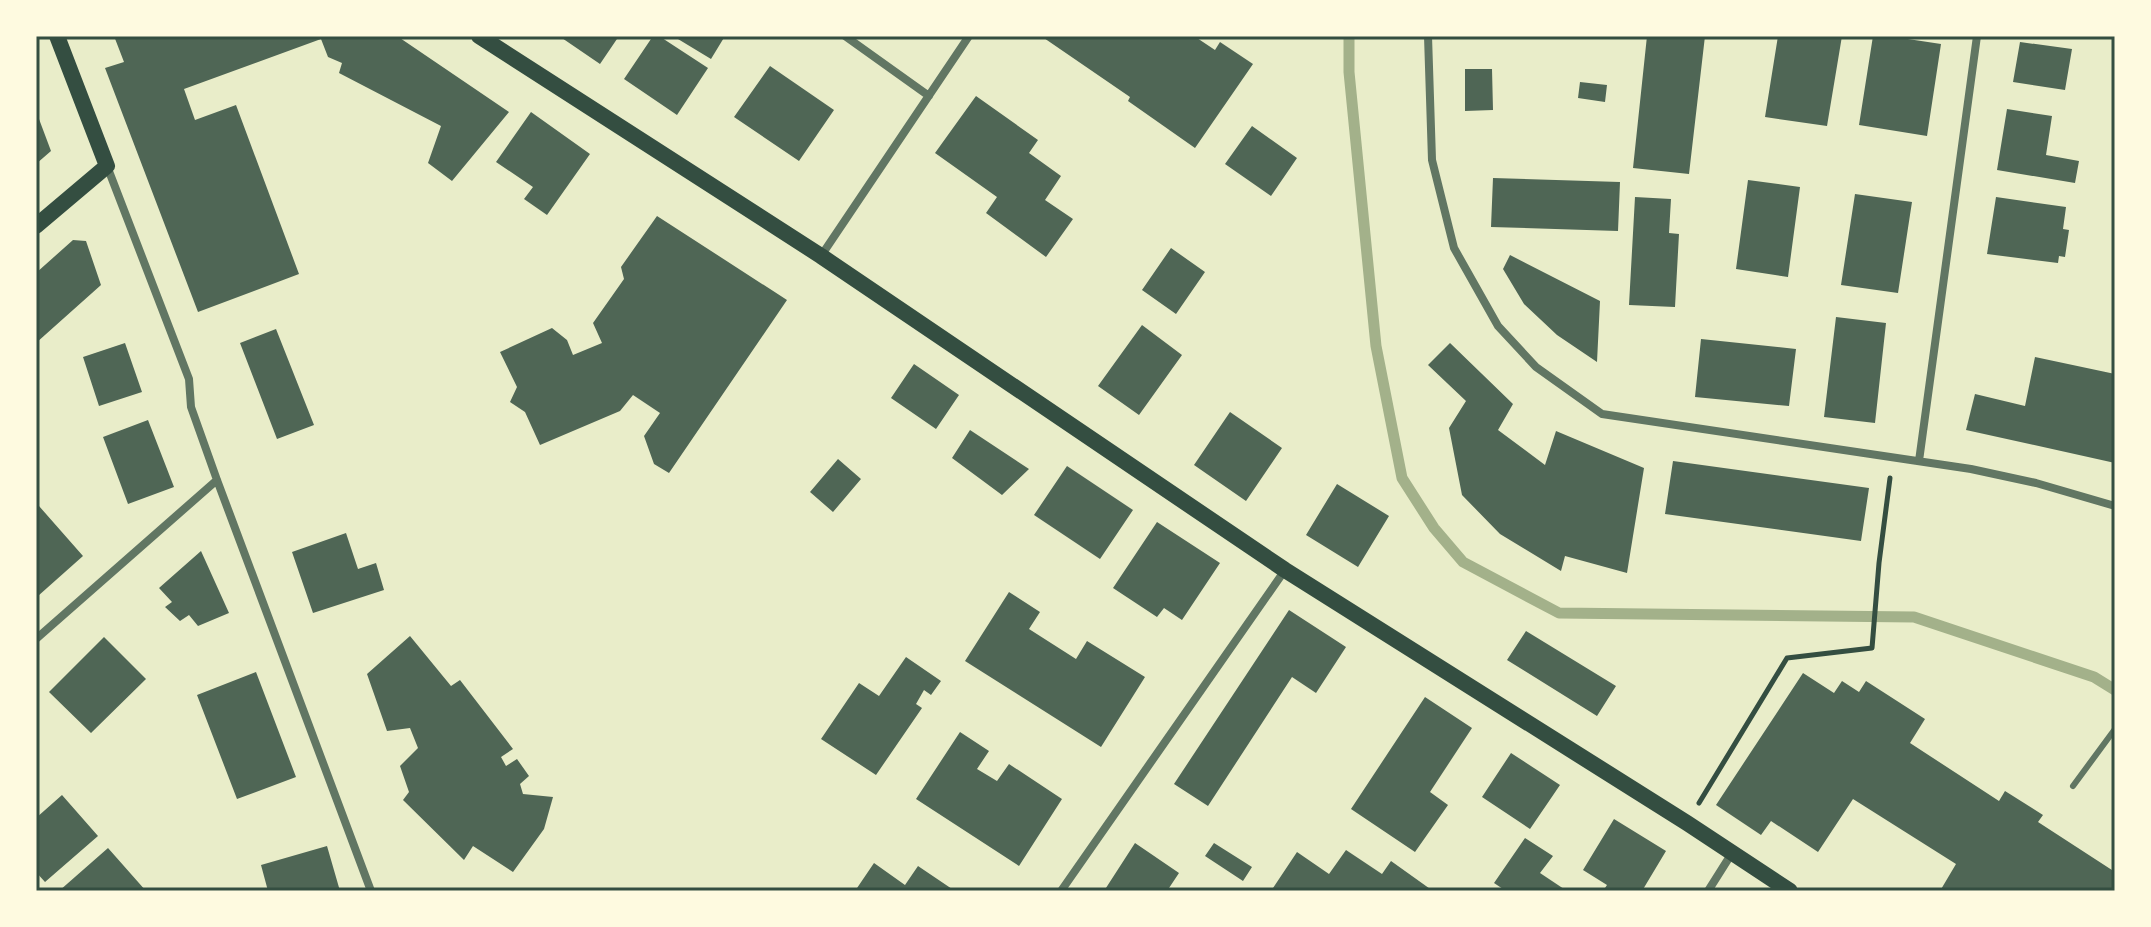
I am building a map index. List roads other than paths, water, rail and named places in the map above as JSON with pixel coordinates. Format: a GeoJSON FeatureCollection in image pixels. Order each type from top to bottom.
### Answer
{"type":"FeatureCollection","features":[{"type":"Feature","properties":{"kind":"main road"},"geometry":{"type":"LineString","coordinates":[[36,226],[107,166],[57,36]]}},
{"type":"Feature","properties":{"kind":"main road"},"geometry":{"type":"LineString","coordinates":[[479,36],[821,256],[1285,570],[1790,891]]}},
{"type":"Feature","properties":{"kind":"street"},"geometry":{"type":"LineString","coordinates":[[845,36],[929,96]]}},
{"type":"Feature","properties":{"kind":"street"},"geometry":{"type":"LineString","coordinates":[[821,256],[969,36]]}},
{"type":"Feature","properties":{"kind":"street"},"geometry":{"type":"LineString","coordinates":[[1428,36],[1432,160],[1454,248],[1498,326],[1536,367],[1602,414],[1971,469],[2036,483],[2115,506]]}},
{"type":"Feature","properties":{"kind":"street"},"geometry":{"type":"LineString","coordinates":[[1919,461],[1977,36]]}},
{"type":"Feature","properties":{"kind":"street"},"geometry":{"type":"LineString","coordinates":[[107,166],[189,379],[191,407],[371,891]]}},
{"type":"Feature","properties":{"kind":"street"},"geometry":{"type":"LineString","coordinates":[[36,639],[217,480]]}},
{"type":"Feature","properties":{"kind":"street"},"geometry":{"type":"LineString","coordinates":[[1061,891],[1285,570]]}},
{"type":"Feature","properties":{"kind":"street"},"geometry":{"type":"LineString","coordinates":[[1708,891],[1732,853]]}},
{"type":"Feature","properties":{"kind":"lane"},"geometry":{"type":"LineString","coordinates":[[2073,786],[2115,729]]}},
{"type":"Feature","properties":{"kind":"waterway"},"geometry":{"type":"LineString","coordinates":[[1349,36],[1349,72],[1376,346],[1402,478],[1434,528],[1463,562],[1559,613],[1914,617],[2094,677],[2115,690]]}}]}
